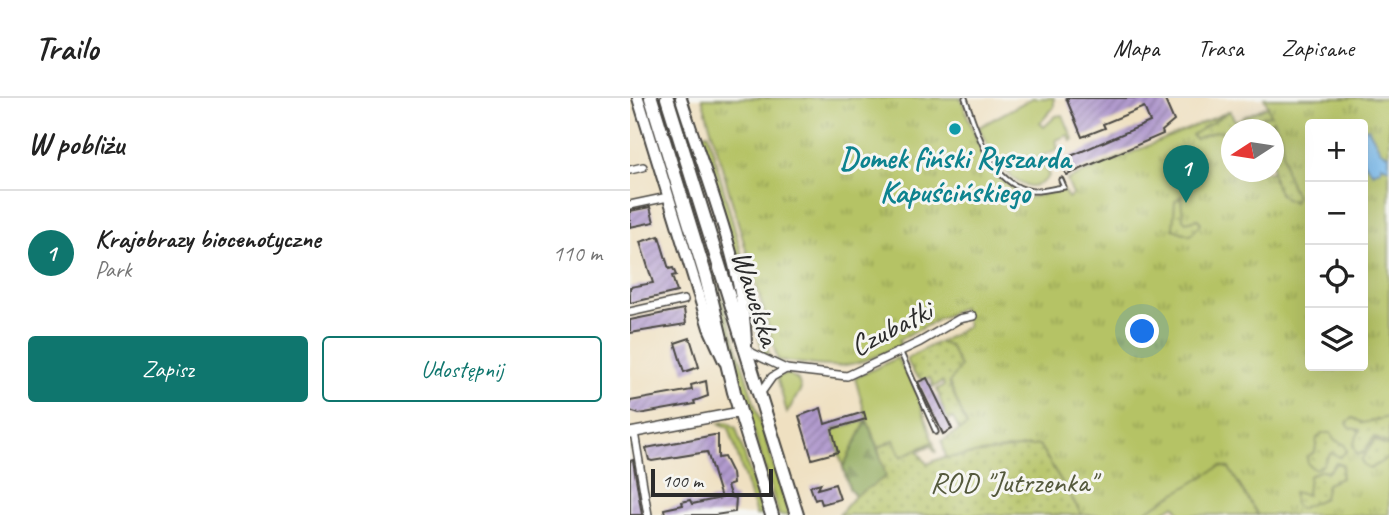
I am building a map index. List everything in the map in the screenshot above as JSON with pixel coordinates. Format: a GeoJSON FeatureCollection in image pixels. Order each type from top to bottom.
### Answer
{"type":"FeatureCollection","features":[{"type":"Feature","properties":{"kind":"main road"},"geometry":{"type":"LineString","coordinates":[[638,98],[713,341],[729,370]]}},
{"type":"Feature","properties":{"kind":"main road","name":"Wawelska"},"geometry":{"type":"LineString","coordinates":[[651,98],[706,277],[740,412],[772,515]]}},
{"type":"Feature","properties":{"kind":"main road","name":"Wawelska"},"geometry":{"type":"LineString","coordinates":[[667,98],[797,515]]}},
{"type":"Feature","properties":{"kind":"main road"},"geometry":{"type":"LineString","coordinates":[[681,98],[735,272],[746,323],[746,350]]}},
{"type":"Feature","properties":{"kind":"street"},"geometry":{"type":"LineString","coordinates":[[630,170],[643,167]]}},
{"type":"Feature","properties":{"kind":"street"},"geometry":{"type":"LineString","coordinates":[[630,205],[668,197]]}},
{"type":"Feature","properties":{"kind":"street"},"geometry":{"type":"LineString","coordinates":[[630,312],[684,300]]}},
{"type":"Feature","properties":{"kind":"street","name":"Czubatki"},"geometry":{"type":"LineString","coordinates":[[746,350],[786,369],[847,376],[900,352],[959,319],[973,316]]}},
{"type":"Feature","properties":{"kind":"street"},"geometry":{"type":"LineString","coordinates":[[760,394],[772,377],[786,369]]}},
{"type":"Feature","properties":{"kind":"street"},"geometry":{"type":"LineString","coordinates":[[648,515],[632,433],[740,412]]}},
{"type":"Feature","properties":{"kind":"lane"},"geometry":{"type":"LineString","coordinates":[[965,98],[986,153],[1002,174],[1027,190],[1064,187],[1061,180]]}},
{"type":"Feature","properties":{"kind":"lane"},"geometry":{"type":"LineString","coordinates":[[900,352],[936,432]]}},
{"type":"Feature","properties":{"kind":"green space"},"geometry":{"type":"Polygon","coordinates":[[[702,98],[961,98],[978,142],[1000,177],[1026,198],[1063,190],[1068,198],[1073,195],[1067,180],[1230,111],[1234,119],[1221,119],[1221,182],[1284,182],[1284,119],[1239,119],[1268,106],[1264,98],[1389,98],[1389,515],[1258,515],[1229,468],[1221,466],[1139,515],[1082,515],[1039,445],[946,458],[942,441],[967,426],[949,383],[938,343],[968,326],[962,307],[899,340],[901,345],[867,360],[841,366],[778,360],[702,98]]]}},
{"type":"Feature","properties":{"kind":"green space"},"geometry":{"type":"Polygon","coordinates":[[[1032,98],[1054,98],[1054,107],[1040,123],[1044,127],[1056,116],[1063,115],[1073,139],[1071,141],[1068,135],[1056,140],[1058,149],[1040,157],[1049,176],[1039,185],[1028,186],[1007,172],[990,149],[979,127],[1032,98]]]}},
{"type":"Feature","properties":{"kind":"green space"},"geometry":{"type":"Polygon","coordinates":[[[1268,106],[1271,115],[1255,119],[1239,119],[1268,106]]]}},
{"type":"Feature","properties":{"kind":"green space"},"geometry":{"type":"Polygon","coordinates":[[[1230,111],[1234,119],[1221,119],[1221,132],[1195,139],[1192,135],[1230,111]]]}},
{"type":"Feature","properties":{"kind":"green space"},"geometry":{"type":"Polygon","coordinates":[[[708,133],[770,357],[763,351],[759,339],[701,135],[708,133]]]}},
{"type":"Feature","properties":{"kind":"green space"},"geometry":{"type":"Polygon","coordinates":[[[1284,162],[1296,197],[1293,202],[1278,191],[1274,182],[1284,182],[1284,162]]]}},
{"type":"Feature","properties":{"kind":"green space"},"geometry":{"type":"Polygon","coordinates":[[[1181,196],[1183,219],[1186,222],[1198,219],[1201,224],[1190,235],[1173,229],[1175,201],[1181,196]]]}},
{"type":"Feature","properties":{"kind":"green space"},"geometry":{"type":"Polygon","coordinates":[[[714,279],[789,515],[779,515],[745,402],[714,279]]]}},
{"type":"Feature","properties":{"kind":"green space"},"geometry":{"type":"Polygon","coordinates":[[[938,342],[950,346],[960,367],[949,383],[967,426],[959,430],[953,418],[939,425],[945,415],[937,389],[944,386],[943,382],[923,392],[933,385],[930,378],[922,380],[914,373],[906,359],[938,342]]]}},
{"type":"Feature","properties":{"kind":"green space"},"geometry":{"type":"Polygon","coordinates":[[[897,358],[915,388],[933,442],[900,457],[894,440],[878,448],[855,378],[897,358]]]}},
{"type":"Feature","properties":{"kind":"green space"},"geometry":{"type":"Polygon","coordinates":[[[789,374],[798,380],[801,389],[787,413],[777,376],[789,374]]]}},
{"type":"Feature","properties":{"kind":"green space"},"geometry":{"type":"Polygon","coordinates":[[[1389,417],[1389,444],[1374,437],[1362,454],[1357,454],[1353,445],[1360,430],[1350,428],[1347,423],[1353,418],[1363,423],[1389,417]]]}},
{"type":"Feature","properties":{"kind":"green space"},"geometry":{"type":"Polygon","coordinates":[[[867,420],[843,467],[832,430],[867,420]]]}},
{"type":"Feature","properties":{"kind":"green space"},"geometry":{"type":"Polygon","coordinates":[[[867,420],[887,477],[855,496],[849,488],[843,467],[867,420]]]}},
{"type":"Feature","properties":{"kind":"green space"},"geometry":{"type":"Polygon","coordinates":[[[727,422],[736,428],[763,515],[756,515],[729,428],[719,423],[727,422]]]}},
{"type":"Feature","properties":{"kind":"green space"},"geometry":{"type":"Polygon","coordinates":[[[1323,433],[1331,433],[1334,440],[1344,444],[1347,451],[1340,457],[1331,453],[1321,467],[1314,469],[1308,464],[1307,457],[1315,452],[1317,438],[1323,433]]]}},
{"type":"Feature","properties":{"kind":"green space","name":"ROD \"Jutrzenka\""},"geometry":{"type":"Polygon","coordinates":[[[894,440],[901,457],[933,442],[936,453],[931,445],[918,451],[927,464],[939,459],[1039,445],[1082,515],[839,515],[855,496],[886,477],[878,448],[894,440]]]}},
{"type":"Feature","properties":{"kind":"green space"},"geometry":{"type":"Polygon","coordinates":[[[1375,440],[1389,447],[1389,457],[1370,469],[1364,466],[1361,460],[1375,440]]]}},
{"type":"Feature","properties":{"kind":"green space"},"geometry":{"type":"Polygon","coordinates":[[[1336,463],[1343,465],[1341,478],[1327,484],[1324,498],[1299,509],[1295,504],[1293,492],[1307,495],[1309,476],[1319,471],[1329,471],[1336,463]]]}},
{"type":"Feature","properties":{"kind":"green space"},"geometry":{"type":"Polygon","coordinates":[[[1220,466],[1229,468],[1258,515],[1181,515],[1175,505],[1158,515],[1139,515],[1220,466]]]}},
{"type":"Feature","properties":{"kind":"water"},"geometry":{"type":"Polygon","coordinates":[[[1368,128],[1381,151],[1389,155],[1389,168],[1381,165],[1381,169],[1373,173],[1368,167],[1368,128]]]}},
{"type":"Feature","properties":{"kind":"building"},"geometry":{"type":"Polygon","coordinates":[[[1066,98],[1164,98],[1174,121],[1162,131],[1163,134],[1067,175],[1057,162],[1150,122],[1144,107],[1103,124],[1105,128],[1082,137],[1066,98]]]}},
{"type":"Feature","properties":{"kind":"building"},"geometry":{"type":"Polygon","coordinates":[[[650,207],[654,222],[630,227],[630,211],[650,207]]]}},
{"type":"Feature","properties":{"kind":"building"},"geometry":{"type":"Polygon","coordinates":[[[659,236],[669,269],[673,268],[676,275],[672,276],[677,292],[630,303],[630,287],[653,283],[640,242],[659,236]]]}},
{"type":"Feature","properties":{"kind":"building"},"geometry":{"type":"Polygon","coordinates":[[[684,309],[686,324],[630,333],[630,320],[684,309]]]}},
{"type":"Feature","properties":{"kind":"building"},"geometry":{"type":"Polygon","coordinates":[[[690,338],[699,367],[684,372],[675,343],[690,338]]]}},
{"type":"Feature","properties":{"kind":"building"},"geometry":{"type":"Polygon","coordinates":[[[927,378],[952,429],[943,434],[918,382],[927,378]]]}},
{"type":"Feature","properties":{"kind":"building"},"geometry":{"type":"Polygon","coordinates":[[[706,381],[708,396],[694,401],[695,404],[639,414],[630,411],[630,401],[692,390],[691,385],[706,381]]]}},
{"type":"Feature","properties":{"kind":"building"},"geometry":{"type":"Polygon","coordinates":[[[821,408],[825,424],[864,412],[866,419],[832,429],[838,452],[812,459],[799,416],[821,408]]]}},
{"type":"Feature","properties":{"kind":"building"},"geometry":{"type":"Polygon","coordinates":[[[718,435],[718,458],[724,457],[732,473],[733,484],[727,486],[731,497],[736,498],[735,512],[715,515],[665,515],[664,509],[683,505],[682,502],[690,500],[692,504],[721,498],[707,452],[652,461],[649,460],[646,448],[718,435]]]}},
{"type":"Feature","properties":{"kind":"building"},"geometry":{"type":"Polygon","coordinates":[[[633,460],[642,515],[630,515],[630,461],[633,460]]]}},
{"type":"Feature","properties":{"kind":"building"},"geometry":{"type":"Polygon","coordinates":[[[821,483],[818,489],[835,484],[840,499],[822,504],[820,498],[815,500],[810,486],[821,483]]]}},
{"type":"Feature","properties":{"kind":"place","name":"Domek fiński Ryszarda Kapuścińskiego"},"geometry":{"type":"Point","coordinates":[955,129]}},
{"type":"Feature","properties":{"kind":"place","name":"Krajobrazy biocenotyczne"},"geometry":{"type":"Point","coordinates":[1186,203]}}]}
